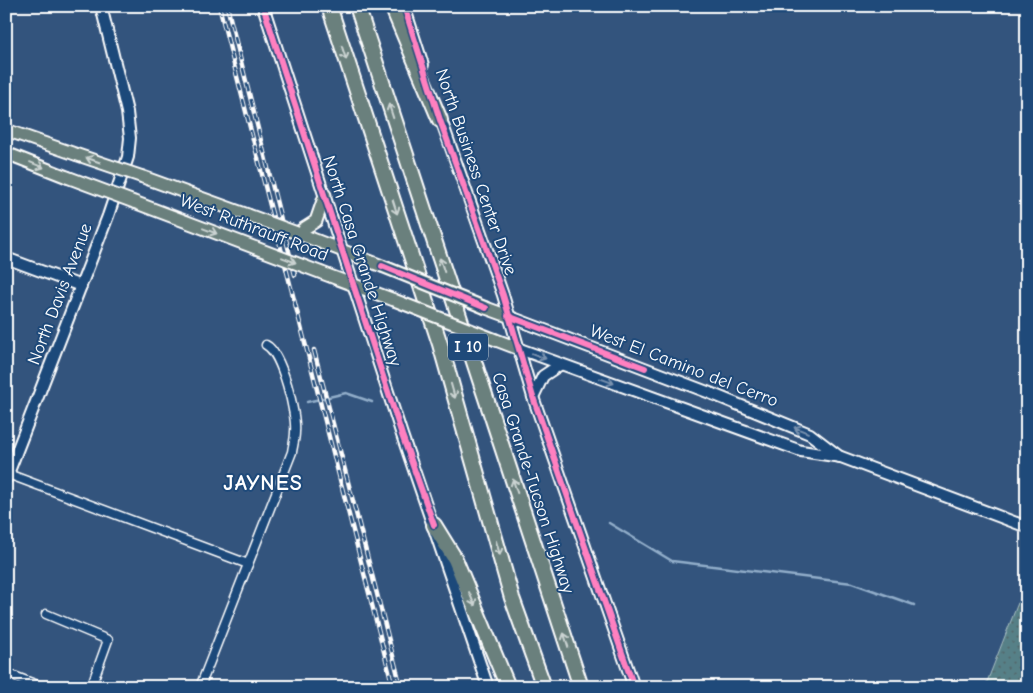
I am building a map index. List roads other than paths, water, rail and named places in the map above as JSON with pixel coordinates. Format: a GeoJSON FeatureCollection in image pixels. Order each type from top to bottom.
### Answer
{"type":"FeatureCollection","features":[{"type":"Feature","properties":{"kind":"highway","name":"I 10"},"geometry":{"type":"LineString","coordinates":[[329,6],[437,336],[512,598],[544,687]]}},
{"type":"Feature","properties":{"kind":"highway","name":"Casa Grande-Tucson Highway"},"geometry":{"type":"LineString","coordinates":[[358,6],[581,687]]}},
{"type":"Feature","properties":{"kind":"highway"},"geometry":{"type":"LineString","coordinates":[[392,6],[440,120]]}},
{"type":"Feature","properties":{"kind":"highway"},"geometry":{"type":"LineString","coordinates":[[434,525],[455,559],[508,687]]}},
{"type":"Feature","properties":{"kind":"main road","name":"North Davis Avenue"},"geometry":{"type":"LineString","coordinates":[[7,476],[108,216],[130,147],[126,112],[101,6]]}},
{"type":"Feature","properties":{"kind":"main road","name":"North Casa Grande Highway"},"geometry":{"type":"LineString","coordinates":[[264,6],[354,285],[488,687]]}},
{"type":"Feature","properties":{"kind":"main road","name":"North Business Center Drive"},"geometry":{"type":"LineString","coordinates":[[404,6],[440,120],[508,316],[517,348]]}},
{"type":"Feature","properties":{"kind":"main road","name":"West Ruthrauff Road"},"geometry":{"type":"LineString","coordinates":[[6,130],[303,233],[508,316]]}},
{"type":"Feature","properties":{"kind":"main road","name":"West Ruthrauff Road"},"geometry":{"type":"LineString","coordinates":[[6,153],[517,348]]}},
{"type":"Feature","properties":{"kind":"main road"},"geometry":{"type":"LineString","coordinates":[[303,233],[316,221],[325,195]]}},
{"type":"Feature","properties":{"kind":"main road"},"geometry":{"type":"LineString","coordinates":[[6,258],[81,286]]}},
{"type":"Feature","properties":{"kind":"main road","name":"West El Camino del Cerro"},"geometry":{"type":"LineString","coordinates":[[508,316],[710,393],[810,434],[841,457]]}},
{"type":"Feature","properties":{"kind":"main road"},"geometry":{"type":"LineString","coordinates":[[517,348],[634,687]]}},
{"type":"Feature","properties":{"kind":"main road","name":"West El Camino del Cerro"},"geometry":{"type":"LineString","coordinates":[[517,348],[801,451],[841,457],[1027,527]]}},
{"type":"Feature","properties":{"kind":"main road"},"geometry":{"type":"LineString","coordinates":[[533,397],[543,376],[561,364]]}},
{"type":"Feature","properties":{"kind":"street"},"geometry":{"type":"LineString","coordinates":[[200,687],[292,452],[295,432],[294,413],[278,360],[272,348],[266,345]]}},
{"type":"Feature","properties":{"kind":"street"},"geometry":{"type":"LineString","coordinates":[[7,476],[248,564]]}},
{"type":"Feature","properties":{"kind":"street"},"geometry":{"type":"LineString","coordinates":[[46,614],[108,640],[91,687]]}},
{"type":"Feature","properties":{"kind":"street"},"geometry":{"type":"LineString","coordinates":[[6,673],[42,687]]}},
{"type":"Feature","properties":{"kind":"waterway"},"geometry":{"type":"LineString","coordinates":[[307,402],[346,393],[372,402]]}},
{"type":"Feature","properties":{"kind":"waterway"},"geometry":{"type":"LineString","coordinates":[[609,523],[672,561],[852,583],[914,605]]}},
{"type":"Feature","properties":{"kind":"railway"},"geometry":{"type":"LineString","coordinates":[[219,6],[393,687]]}},
{"type":"Feature","properties":{"kind":"railway"},"geometry":{"type":"LineString","coordinates":[[227,6],[295,275]]}},
{"type":"Feature","properties":{"kind":"railway"},"geometry":{"type":"LineString","coordinates":[[314,350],[401,687]]}},
{"type":"Feature","properties":{"kind":"district","name":"JAYNES"},"geometry":{"type":"Point","coordinates":[263,483]}}]}
